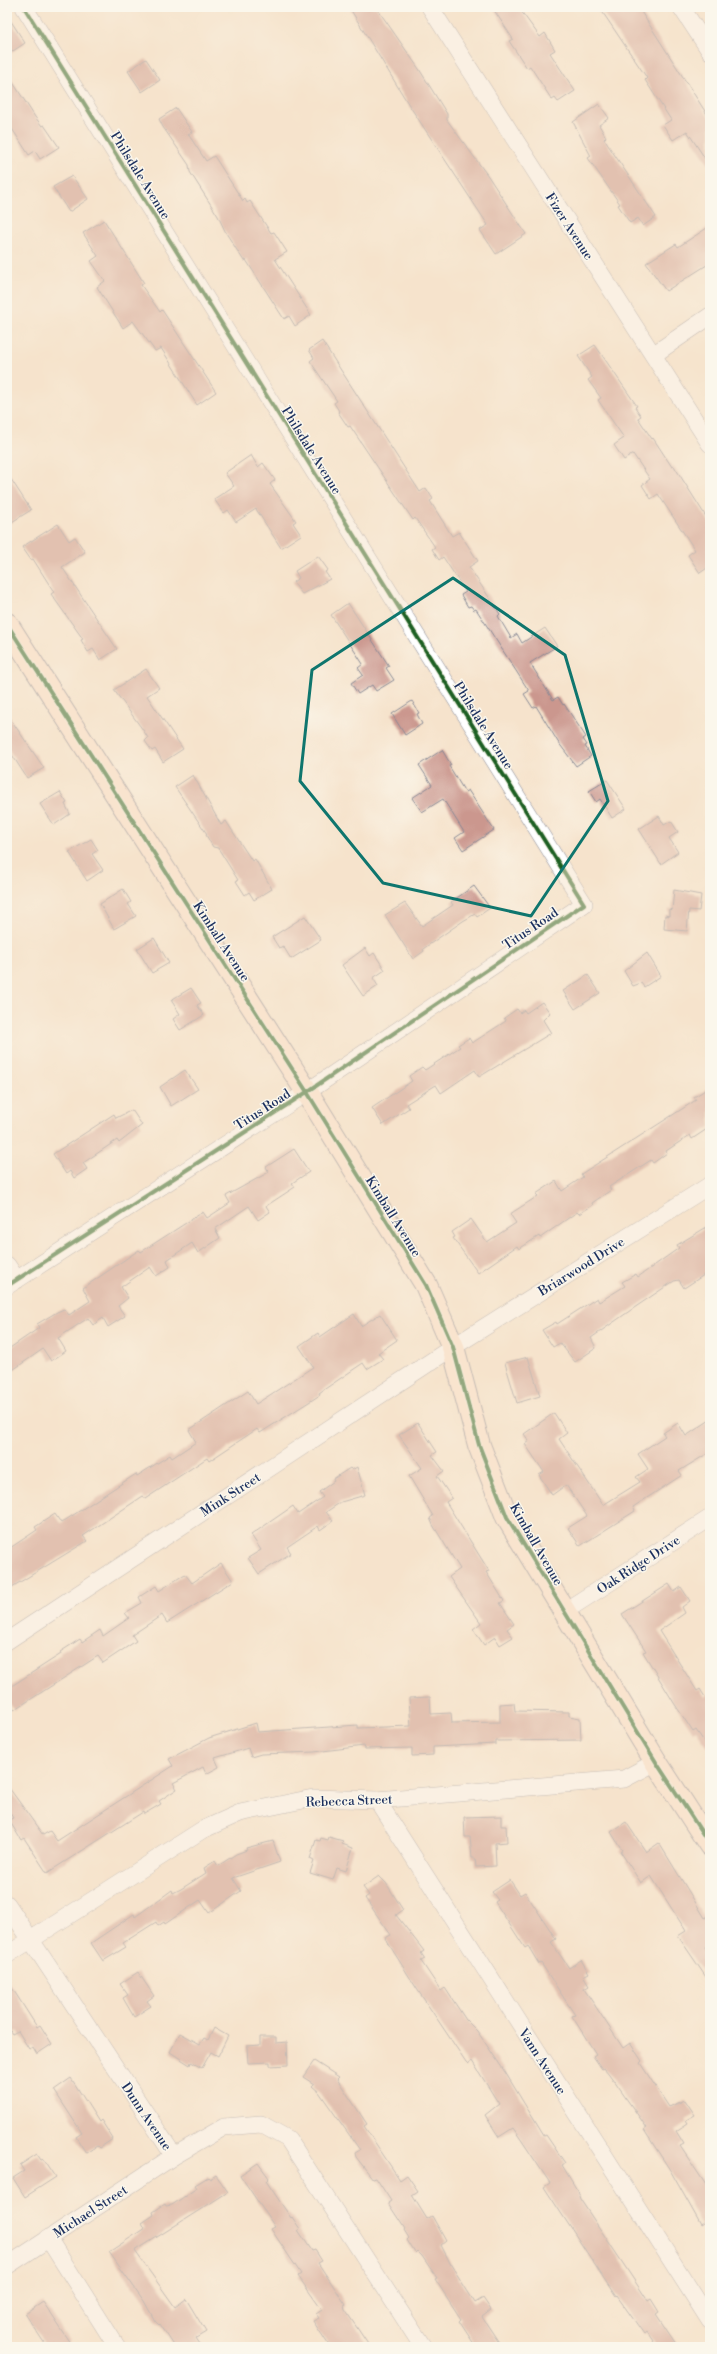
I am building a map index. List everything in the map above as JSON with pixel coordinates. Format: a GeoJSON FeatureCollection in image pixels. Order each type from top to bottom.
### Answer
{"type":"FeatureCollection","features":[{"type":"Feature","properties":{"kind":"street","name":"Philsdale Avenue"},"geometry":{"type":"LineString","coordinates":[[24,7],[584,904]]}},
{"type":"Feature","properties":{"kind":"street","name":"Fizer Avenue"},"geometry":{"type":"LineString","coordinates":[[430,7],[710,444]]}},
{"type":"Feature","properties":{"kind":"street"},"geometry":{"type":"LineString","coordinates":[[681,7],[710,51]]}},
{"type":"Feature","properties":{"kind":"street"},"geometry":{"type":"LineString","coordinates":[[653,355],[710,316]]}},
{"type":"Feature","properties":{"kind":"street","name":"Kimball Avenue"},"geometry":{"type":"LineString","coordinates":[[7,624],[307,1092],[426,1285],[453,1347],[479,1445],[508,1517],[656,1762],[710,1845]]}},
{"type":"Feature","properties":{"kind":"street","name":"Titus Road"},"geometry":{"type":"LineString","coordinates":[[12,1283],[307,1092],[584,904]]}},
{"type":"Feature","properties":{"kind":"street","name":"Briarwood Drive"},"geometry":{"type":"LineString","coordinates":[[453,1347],[710,1185]]}},
{"type":"Feature","properties":{"kind":"street"},"geometry":{"type":"LineString","coordinates":[[7,1265],[12,1283]]}},
{"type":"Feature","properties":{"kind":"street","name":"Mink Street"},"geometry":{"type":"LineString","coordinates":[[7,1641],[453,1347]]}},
{"type":"Feature","properties":{"kind":"street","name":"Oak Ridge Drive"},"geometry":{"type":"LineString","coordinates":[[565,1611],[710,1518]]}},
{"type":"Feature","properties":{"kind":"street","name":"Rebecca Street"},"geometry":{"type":"LineString","coordinates":[[7,1955],[202,1830],[240,1813],[313,1798],[377,1800],[624,1779],[656,1762]]}},
{"type":"Feature","properties":{"kind":"street","name":"Vann Avenue"},"geometry":{"type":"LineString","coordinates":[[377,1800],[710,2321]]}},
{"type":"Feature","properties":{"kind":"street","name":"Dunn Avenue"},"geometry":{"type":"LineString","coordinates":[[7,1904],[174,2156],[224,2126],[261,2124],[288,2139],[423,2347]]}},
{"type":"Feature","properties":{"kind":"street","name":"Michael Street"},"geometry":{"type":"LineString","coordinates":[[7,2266],[174,2156]]}},
{"type":"Feature","properties":{"kind":"street"},"geometry":{"type":"LineString","coordinates":[[48,2238],[117,2347]]}},
{"type":"Feature","properties":{"kind":"highlighted area"},"geometry":{"type":"Polygon","coordinates":[[[453,578],[565,655],[608,801],[531,916],[383,883],[300,781],[312,670],[453,578]]]}},
{"type":"Feature","properties":{"kind":"building"},"geometry":{"type":"Polygon","coordinates":[[[349,7],[376,7],[419,69],[447,114],[447,120],[488,176],[526,234],[496,254],[480,230],[488,225],[409,105],[349,7]]]}},
{"type":"Feature","properties":{"kind":"building"},"geometry":{"type":"Polygon","coordinates":[[[492,7],[518,7],[540,37],[545,33],[555,50],[550,53],[575,91],[558,102],[555,98],[552,100],[530,66],[527,68],[509,41],[513,39],[492,7]]]}},
{"type":"Feature","properties":{"kind":"building"},"geometry":{"type":"Polygon","coordinates":[[[599,7],[638,7],[710,119],[710,166],[687,131],[673,140],[663,125],[671,120],[645,80],[647,78],[599,7]]]}},
{"type":"Feature","properties":{"kind":"building"},"geometry":{"type":"Polygon","coordinates":[[[7,15],[25,43],[7,55],[7,15]]]}},
{"type":"Feature","properties":{"kind":"building"},"geometry":{"type":"Polygon","coordinates":[[[146,59],[160,80],[142,92],[128,71],[146,59]]]}},
{"type":"Feature","properties":{"kind":"building"},"geometry":{"type":"Polygon","coordinates":[[[7,73],[35,117],[42,126],[44,125],[59,147],[40,159],[35,151],[29,155],[7,121],[7,73]]]}},
{"type":"Feature","properties":{"kind":"building"},"geometry":{"type":"Polygon","coordinates":[[[599,104],[609,118],[599,125],[606,137],[604,139],[656,217],[643,226],[638,218],[630,223],[618,205],[620,204],[588,158],[591,156],[573,122],[599,104]]]}},
{"type":"Feature","properties":{"kind":"building"},"geometry":{"type":"Polygon","coordinates":[[[176,108],[192,132],[188,134],[206,161],[214,156],[243,201],[245,199],[247,203],[250,201],[271,233],[274,232],[287,252],[275,259],[311,315],[295,326],[289,316],[284,319],[246,260],[244,261],[190,172],[189,165],[163,127],[159,119],[176,108]]]}},
{"type":"Feature","properties":{"kind":"building"},"geometry":{"type":"Polygon","coordinates":[[[72,176],[88,199],[69,212],[53,187],[72,176]]]}},
{"type":"Feature","properties":{"kind":"building"},"geometry":{"type":"Polygon","coordinates":[[[104,220],[144,283],[141,285],[160,312],[162,310],[216,392],[197,405],[161,348],[155,351],[133,321],[123,328],[97,287],[105,281],[91,261],[98,256],[83,233],[104,220]]]}},
{"type":"Feature","properties":{"kind":"building"},"geometry":{"type":"Polygon","coordinates":[[[710,226],[710,263],[666,291],[646,263],[676,244],[678,247],[710,226]]]}},
{"type":"Feature","properties":{"kind":"building"},"geometry":{"type":"Polygon","coordinates":[[[322,341],[420,492],[426,488],[433,499],[430,501],[452,536],[459,532],[478,561],[469,567],[500,614],[498,616],[511,638],[517,634],[522,643],[545,628],[557,646],[530,663],[553,700],[558,697],[586,737],[583,739],[591,756],[576,766],[558,742],[536,706],[533,708],[524,694],[529,691],[476,609],[474,610],[471,606],[468,607],[461,595],[466,592],[443,557],[439,560],[432,549],[435,547],[415,518],[413,520],[350,426],[348,427],[338,412],[339,411],[334,403],[337,401],[310,361],[314,358],[309,350],[322,341]]]}},
{"type":"Feature","properties":{"kind":"building"},"geometry":{"type":"Polygon","coordinates":[[[595,345],[637,406],[635,407],[641,416],[638,418],[672,467],[674,466],[710,523],[710,566],[700,573],[688,555],[695,550],[658,494],[651,499],[642,485],[650,479],[633,454],[624,460],[614,445],[624,438],[598,400],[601,398],[588,380],[592,377],[578,356],[595,345]]]}},
{"type":"Feature","properties":{"kind":"building"},"geometry":{"type":"Polygon","coordinates":[[[251,455],[258,467],[263,463],[275,480],[270,484],[296,521],[293,523],[301,535],[281,548],[256,509],[236,522],[228,510],[224,513],[214,499],[234,486],[225,473],[251,455]]]}},
{"type":"Feature","properties":{"kind":"building"},"geometry":{"type":"Polygon","coordinates":[[[7,473],[31,510],[7,525],[7,473]]]}},
{"type":"Feature","properties":{"kind":"building"},"geometry":{"type":"Polygon","coordinates":[[[58,524],[69,541],[75,537],[85,552],[62,567],[117,649],[100,660],[93,649],[88,652],[81,640],[83,639],[51,594],[54,592],[33,559],[31,560],[22,547],[58,524]]]}},
{"type":"Feature","properties":{"kind":"building"},"geometry":{"type":"Polygon","coordinates":[[[318,556],[328,570],[325,572],[330,579],[302,594],[293,582],[299,578],[295,571],[318,556]]]}},
{"type":"Feature","properties":{"kind":"building"},"geometry":{"type":"Polygon","coordinates":[[[348,603],[389,666],[386,668],[394,680],[376,691],[372,685],[358,694],[351,683],[363,675],[358,668],[363,664],[331,615],[348,603]]]}},
{"type":"Feature","properties":{"kind":"building"},"geometry":{"type":"Polygon","coordinates":[[[146,669],[159,688],[147,696],[183,749],[163,762],[155,749],[152,751],[145,741],[148,738],[114,690],[146,669]]]}},
{"type":"Feature","properties":{"kind":"building"},"geometry":{"type":"Polygon","coordinates":[[[412,701],[419,713],[417,714],[422,724],[405,735],[392,714],[412,701]]]}},
{"type":"Feature","properties":{"kind":"building"},"geometry":{"type":"Polygon","coordinates":[[[7,714],[44,768],[27,778],[7,747],[7,714]]]}},
{"type":"Feature","properties":{"kind":"building"},"geometry":{"type":"Polygon","coordinates":[[[442,750],[451,765],[449,766],[465,792],[468,790],[494,830],[463,850],[455,838],[464,832],[443,799],[422,812],[412,798],[432,785],[419,765],[442,750]]]}},
{"type":"Feature","properties":{"kind":"building"},"geometry":{"type":"Polygon","coordinates":[[[193,775],[221,825],[226,821],[252,861],[255,859],[272,889],[254,900],[249,892],[245,895],[236,881],[238,880],[218,848],[213,847],[206,835],[207,834],[175,787],[193,775]]]}},
{"type":"Feature","properties":{"kind":"building"},"geometry":{"type":"Polygon","coordinates":[[[607,780],[626,809],[612,818],[600,799],[596,802],[589,791],[607,780]]]}},
{"type":"Feature","properties":{"kind":"building"},"geometry":{"type":"Polygon","coordinates":[[[60,792],[67,803],[65,804],[70,814],[54,825],[40,804],[60,792]]]}},
{"type":"Feature","properties":{"kind":"building"},"geometry":{"type":"Polygon","coordinates":[[[659,816],[664,825],[671,821],[678,832],[669,838],[678,852],[661,864],[639,829],[659,816]]]}},
{"type":"Feature","properties":{"kind":"building"},"geometry":{"type":"Polygon","coordinates":[[[91,839],[98,850],[92,854],[103,870],[87,881],[69,852],[91,839]]]}},
{"type":"Feature","properties":{"kind":"building"},"geometry":{"type":"Polygon","coordinates":[[[474,886],[490,908],[477,917],[475,914],[463,921],[423,949],[424,951],[413,959],[385,915],[405,903],[422,926],[453,905],[451,902],[474,886]]]}},
{"type":"Feature","properties":{"kind":"building"},"geometry":{"type":"Polygon","coordinates":[[[123,889],[131,902],[128,904],[136,916],[114,929],[100,904],[123,889]]]}},
{"type":"Feature","properties":{"kind":"building"},"geometry":{"type":"Polygon","coordinates":[[[674,890],[701,895],[699,911],[689,910],[687,931],[664,929],[665,915],[669,916],[669,909],[672,910],[674,890]]]}},
{"type":"Feature","properties":{"kind":"building"},"geometry":{"type":"Polygon","coordinates":[[[305,916],[321,940],[291,959],[283,946],[279,948],[272,937],[305,916]]]}},
{"type":"Feature","properties":{"kind":"building"},"geometry":{"type":"Polygon","coordinates":[[[154,938],[169,963],[152,973],[137,949],[154,938]]]}},
{"type":"Feature","properties":{"kind":"building"},"geometry":{"type":"Polygon","coordinates":[[[365,948],[370,956],[374,953],[385,970],[373,978],[378,986],[363,996],[342,965],[365,948]]]}},
{"type":"Feature","properties":{"kind":"building"},"geometry":{"type":"Polygon","coordinates":[[[647,953],[661,976],[644,987],[641,983],[633,986],[624,971],[647,953]]]}},
{"type":"Feature","properties":{"kind":"building"},"geometry":{"type":"Polygon","coordinates":[[[588,975],[600,993],[575,1009],[563,991],[588,975]]]}},
{"type":"Feature","properties":{"kind":"building"},"geometry":{"type":"Polygon","coordinates":[[[191,988],[201,1003],[197,1005],[204,1015],[180,1030],[173,1019],[180,1014],[171,1000],[191,988]]]}},
{"type":"Feature","properties":{"kind":"building"},"geometry":{"type":"Polygon","coordinates":[[[542,1002],[550,1013],[543,1020],[551,1033],[479,1077],[475,1070],[441,1093],[436,1085],[406,1104],[409,1108],[383,1125],[372,1108],[412,1081],[409,1076],[422,1067],[425,1070],[460,1047],[458,1045],[469,1038],[472,1043],[506,1021],[504,1018],[517,1009],[520,1013],[524,1010],[526,1013],[542,1002]]]}},
{"type":"Feature","properties":{"kind":"building"},"geometry":{"type":"Polygon","coordinates":[[[185,1070],[198,1089],[171,1106],[160,1087],[185,1070]]]}},
{"type":"Feature","properties":{"kind":"building"},"geometry":{"type":"Polygon","coordinates":[[[710,1087],[710,1127],[692,1139],[690,1135],[666,1151],[667,1153],[653,1163],[651,1160],[609,1187],[611,1190],[592,1203],[593,1205],[579,1214],[577,1212],[540,1238],[539,1236],[519,1249],[517,1246],[478,1273],[453,1238],[455,1237],[452,1232],[471,1219],[487,1242],[516,1223],[510,1214],[538,1196],[536,1194],[556,1181],[562,1191],[583,1177],[581,1174],[696,1100],[694,1097],[710,1087]]]}},
{"type":"Feature","properties":{"kind":"building"},"geometry":{"type":"Polygon","coordinates":[[[132,1110],[142,1125],[119,1143],[117,1140],[83,1163],[87,1169],[74,1178],[70,1171],[66,1174],[53,1154],[114,1114],[116,1118],[132,1110]]]}},
{"type":"Feature","properties":{"kind":"building"},"geometry":{"type":"Polygon","coordinates":[[[294,1149],[309,1172],[292,1183],[295,1187],[266,1206],[270,1212],[258,1220],[249,1206],[215,1229],[220,1238],[198,1253],[192,1243],[167,1260],[170,1267],[156,1276],[150,1267],[121,1287],[128,1298],[118,1306],[125,1316],[108,1327],[103,1318],[93,1325],[88,1318],[58,1338],[66,1351],[51,1361],[43,1349],[7,1374],[7,1350],[39,1328],[37,1324],[64,1309],[69,1315],[90,1301],[83,1288],[139,1250],[141,1252],[203,1212],[207,1218],[230,1203],[226,1196],[269,1172],[266,1167],[294,1149]]]}},
{"type":"Feature","properties":{"kind":"building"},"geometry":{"type":"Polygon","coordinates":[[[710,1225],[710,1271],[684,1288],[679,1280],[674,1281],[591,1338],[596,1348],[575,1362],[560,1343],[553,1347],[542,1330],[556,1322],[557,1324],[597,1298],[599,1302],[625,1286],[622,1282],[636,1274],[638,1277],[679,1248],[677,1245],[710,1225]]]}},
{"type":"Feature","properties":{"kind":"building"},"geometry":{"type":"Polygon","coordinates":[[[354,1314],[361,1326],[380,1314],[397,1340],[378,1353],[383,1359],[367,1369],[363,1363],[319,1393],[320,1395],[260,1433],[257,1429],[209,1461],[207,1458],[145,1499],[143,1496],[83,1536],[87,1541],[7,1590],[7,1550],[37,1530],[35,1527],[55,1514],[61,1523],[136,1474],[137,1476],[170,1455],[172,1458],[196,1442],[189,1430],[248,1391],[256,1404],[313,1367],[299,1346],[318,1333],[320,1337],[354,1314]]]}},
{"type":"Feature","properties":{"kind":"building"},"geometry":{"type":"Polygon","coordinates":[[[528,1357],[540,1396],[517,1403],[505,1363],[528,1357]]]}},
{"type":"Feature","properties":{"kind":"building"},"geometry":{"type":"Polygon","coordinates":[[[554,1413],[567,1433],[559,1439],[603,1505],[640,1482],[636,1477],[648,1469],[638,1454],[665,1436],[663,1433],[678,1423],[686,1436],[710,1420],[710,1452],[679,1471],[682,1475],[633,1507],[635,1511],[580,1546],[568,1528],[587,1516],[566,1485],[552,1495],[539,1475],[544,1472],[525,1444],[529,1441],[524,1434],[554,1413]]]}},
{"type":"Feature","properties":{"kind":"building"},"geometry":{"type":"Polygon","coordinates":[[[418,1423],[437,1452],[432,1455],[444,1471],[437,1476],[452,1498],[446,1502],[489,1571],[486,1572],[504,1601],[500,1603],[514,1624],[507,1629],[513,1637],[500,1645],[495,1637],[484,1645],[473,1629],[481,1623],[449,1577],[460,1569],[433,1525],[430,1518],[433,1516],[409,1476],[422,1468],[399,1435],[418,1423]]]}},
{"type":"Feature","properties":{"kind":"building"},"geometry":{"type":"Polygon","coordinates":[[[357,1467],[365,1495],[341,1502],[326,1512],[333,1521],[320,1530],[318,1526],[287,1547],[291,1553],[259,1574],[248,1558],[261,1550],[251,1535],[293,1506],[298,1514],[323,1497],[319,1492],[334,1481],[333,1479],[350,1468],[352,1470],[357,1467]]]}},
{"type":"Feature","properties":{"kind":"building"},"geometry":{"type":"Polygon","coordinates":[[[221,1563],[233,1581],[167,1623],[162,1615],[132,1635],[136,1641],[103,1663],[98,1656],[14,1710],[7,1700],[7,1689],[61,1654],[60,1652],[80,1639],[82,1642],[100,1630],[103,1636],[129,1618],[125,1613],[142,1603],[139,1597],[156,1586],[159,1591],[185,1574],[192,1583],[221,1563]]]}},
{"type":"Feature","properties":{"kind":"building"},"geometry":{"type":"Polygon","coordinates":[[[669,1584],[674,1592],[681,1587],[690,1601],[682,1607],[685,1613],[659,1631],[697,1691],[700,1689],[705,1697],[710,1693],[710,1750],[696,1730],[693,1732],[674,1703],[643,1652],[646,1651],[622,1614],[669,1584]]]}},
{"type":"Feature","properties":{"kind":"building"},"geometry":{"type":"Polygon","coordinates":[[[430,1697],[431,1714],[451,1713],[452,1723],[500,1722],[500,1704],[514,1703],[515,1711],[569,1712],[569,1716],[580,1718],[581,1740],[496,1741],[496,1744],[433,1747],[433,1755],[412,1756],[412,1748],[365,1749],[364,1746],[314,1752],[261,1754],[251,1757],[248,1748],[215,1758],[219,1767],[206,1774],[203,1767],[173,1783],[177,1789],[159,1801],[161,1804],[144,1814],[143,1812],[47,1873],[24,1838],[21,1840],[9,1820],[13,1818],[7,1808],[7,1785],[43,1835],[50,1831],[57,1841],[173,1766],[169,1759],[209,1738],[256,1723],[258,1732],[358,1725],[358,1728],[411,1726],[409,1698],[430,1697]]]}},
{"type":"Feature","properties":{"kind":"building"},"geometry":{"type":"Polygon","coordinates":[[[501,1816],[501,1826],[506,1826],[507,1842],[495,1843],[496,1866],[476,1867],[475,1858],[472,1858],[470,1837],[465,1837],[464,1817],[501,1816]]]}},
{"type":"Feature","properties":{"kind":"building"},"geometry":{"type":"Polygon","coordinates":[[[626,1822],[646,1852],[659,1843],[705,1918],[710,1915],[710,1944],[705,1947],[710,1955],[710,1983],[678,1936],[686,1931],[651,1876],[641,1883],[620,1851],[622,1850],[611,1832],[626,1822]]]}},
{"type":"Feature","properties":{"kind":"building"},"geometry":{"type":"Polygon","coordinates":[[[329,1837],[343,1841],[342,1844],[353,1848],[346,1871],[337,1868],[333,1880],[310,1873],[314,1861],[310,1859],[316,1840],[320,1841],[321,1838],[328,1840],[329,1837]]]}},
{"type":"Feature","properties":{"kind":"building"},"geometry":{"type":"Polygon","coordinates":[[[273,1841],[280,1862],[233,1878],[241,1891],[209,1913],[200,1900],[165,1924],[164,1922],[158,1926],[156,1922],[123,1943],[126,1947],[103,1961],[91,1943],[134,1914],[135,1917],[172,1890],[173,1893],[206,1873],[204,1868],[215,1861],[218,1866],[236,1854],[247,1850],[246,1848],[273,1841]]]}},
{"type":"Feature","properties":{"kind":"building"},"geometry":{"type":"Polygon","coordinates":[[[379,1876],[386,1883],[403,1910],[396,1915],[424,1951],[421,1953],[425,1959],[421,1961],[441,1991],[445,1988],[466,2020],[477,2031],[505,2072],[544,2136],[546,2135],[565,2163],[562,2165],[577,2190],[580,2199],[648,2301],[651,2299],[659,2312],[656,2314],[678,2347],[657,2347],[647,2332],[644,2334],[617,2296],[616,2297],[544,2187],[550,2183],[513,2128],[499,2137],[485,2115],[499,2104],[472,2061],[468,2064],[466,2062],[417,1989],[385,1938],[391,1935],[365,1898],[369,1895],[363,1887],[379,1876]]]}},
{"type":"Feature","properties":{"kind":"building"},"geometry":{"type":"Polygon","coordinates":[[[510,1880],[520,1895],[525,1892],[556,1939],[551,1942],[569,1968],[581,1960],[589,1973],[583,1976],[589,1986],[584,1989],[623,2048],[630,2043],[642,2061],[640,2063],[669,2107],[685,2100],[695,2115],[686,2120],[688,2123],[676,2131],[684,2144],[680,2146],[710,2191],[710,2219],[701,2225],[670,2170],[644,2130],[647,2128],[609,2074],[604,2068],[602,2069],[593,2056],[596,2054],[572,2016],[575,2015],[541,1963],[539,1964],[528,1946],[525,1948],[495,1902],[498,1900],[492,1892],[510,1880]]]}},
{"type":"Feature","properties":{"kind":"building"},"geometry":{"type":"Polygon","coordinates":[[[138,1972],[154,1996],[147,2001],[151,2006],[134,2017],[123,1998],[128,1995],[120,1984],[138,1972]]]}},
{"type":"Feature","properties":{"kind":"building"},"geometry":{"type":"Polygon","coordinates":[[[7,1980],[37,2027],[40,2025],[52,2044],[37,2054],[33,2047],[29,2049],[18,2031],[12,2034],[7,2026],[7,1980]]]}},
{"type":"Feature","properties":{"kind":"building"},"geometry":{"type":"Polygon","coordinates":[[[214,2028],[228,2036],[218,2056],[211,2052],[202,2068],[191,2062],[190,2065],[170,2052],[180,2033],[200,2044],[204,2038],[208,2040],[214,2028]]]}},
{"type":"Feature","properties":{"kind":"building"},"geometry":{"type":"Polygon","coordinates":[[[260,2037],[276,2037],[276,2043],[287,2042],[288,2065],[270,2066],[270,2062],[248,2063],[247,2046],[260,2045],[260,2037]]]}},
{"type":"Feature","properties":{"kind":"building"},"geometry":{"type":"Polygon","coordinates":[[[314,2061],[339,2077],[337,2079],[367,2124],[364,2126],[400,2180],[407,2175],[418,2191],[412,2195],[427,2219],[432,2216],[446,2241],[441,2245],[451,2265],[475,2303],[483,2298],[491,2310],[482,2317],[502,2347],[476,2347],[459,2321],[461,2319],[435,2279],[437,2278],[422,2256],[417,2251],[415,2253],[407,2240],[409,2238],[404,2230],[405,2229],[388,2203],[391,2201],[376,2178],[373,2179],[356,2157],[355,2153],[360,2150],[319,2092],[312,2086],[314,2084],[303,2077],[314,2061]]]}},
{"type":"Feature","properties":{"kind":"building"},"geometry":{"type":"Polygon","coordinates":[[[71,2078],[99,2122],[101,2120],[113,2139],[99,2148],[97,2146],[86,2153],[76,2137],[82,2133],[54,2090],[71,2078]]]}},
{"type":"Feature","properties":{"kind":"building"},"geometry":{"type":"Polygon","coordinates":[[[37,2154],[41,2160],[44,2159],[56,2177],[25,2197],[13,2178],[24,2171],[20,2165],[37,2154]]]}},
{"type":"Feature","properties":{"kind":"building"},"geometry":{"type":"Polygon","coordinates":[[[258,2163],[269,2178],[266,2181],[300,2229],[298,2230],[312,2251],[315,2250],[322,2261],[318,2263],[346,2305],[344,2306],[345,2310],[370,2347],[330,2347],[313,2321],[319,2318],[316,2314],[322,2310],[298,2276],[301,2274],[271,2229],[275,2227],[240,2175],[258,2163]]]}},
{"type":"Feature","properties":{"kind":"building"},"geometry":{"type":"Polygon","coordinates":[[[216,2175],[228,2192],[135,2251],[175,2307],[186,2299],[206,2332],[196,2338],[202,2347],[175,2347],[160,2324],[159,2325],[155,2321],[144,2301],[109,2252],[145,2228],[142,2223],[154,2215],[153,2212],[165,2204],[166,2206],[172,2205],[197,2188],[195,2185],[208,2177],[210,2179],[216,2175]]]}},
{"type":"Feature","properties":{"kind":"building"},"geometry":{"type":"Polygon","coordinates":[[[43,2302],[69,2341],[59,2347],[47,2347],[25,2314],[43,2302]]]}},
{"type":"Feature","properties":{"kind":"cycle path"},"geometry":{"type":"LineString","coordinates":[[7,1286],[307,1092],[584,904],[24,7]]}},
{"type":"Feature","properties":{"kind":"cycle path"},"geometry":{"type":"LineString","coordinates":[[7,624],[307,1092],[426,1285],[453,1347],[479,1445],[507,1517],[656,1762],[710,1845]]}}]}
